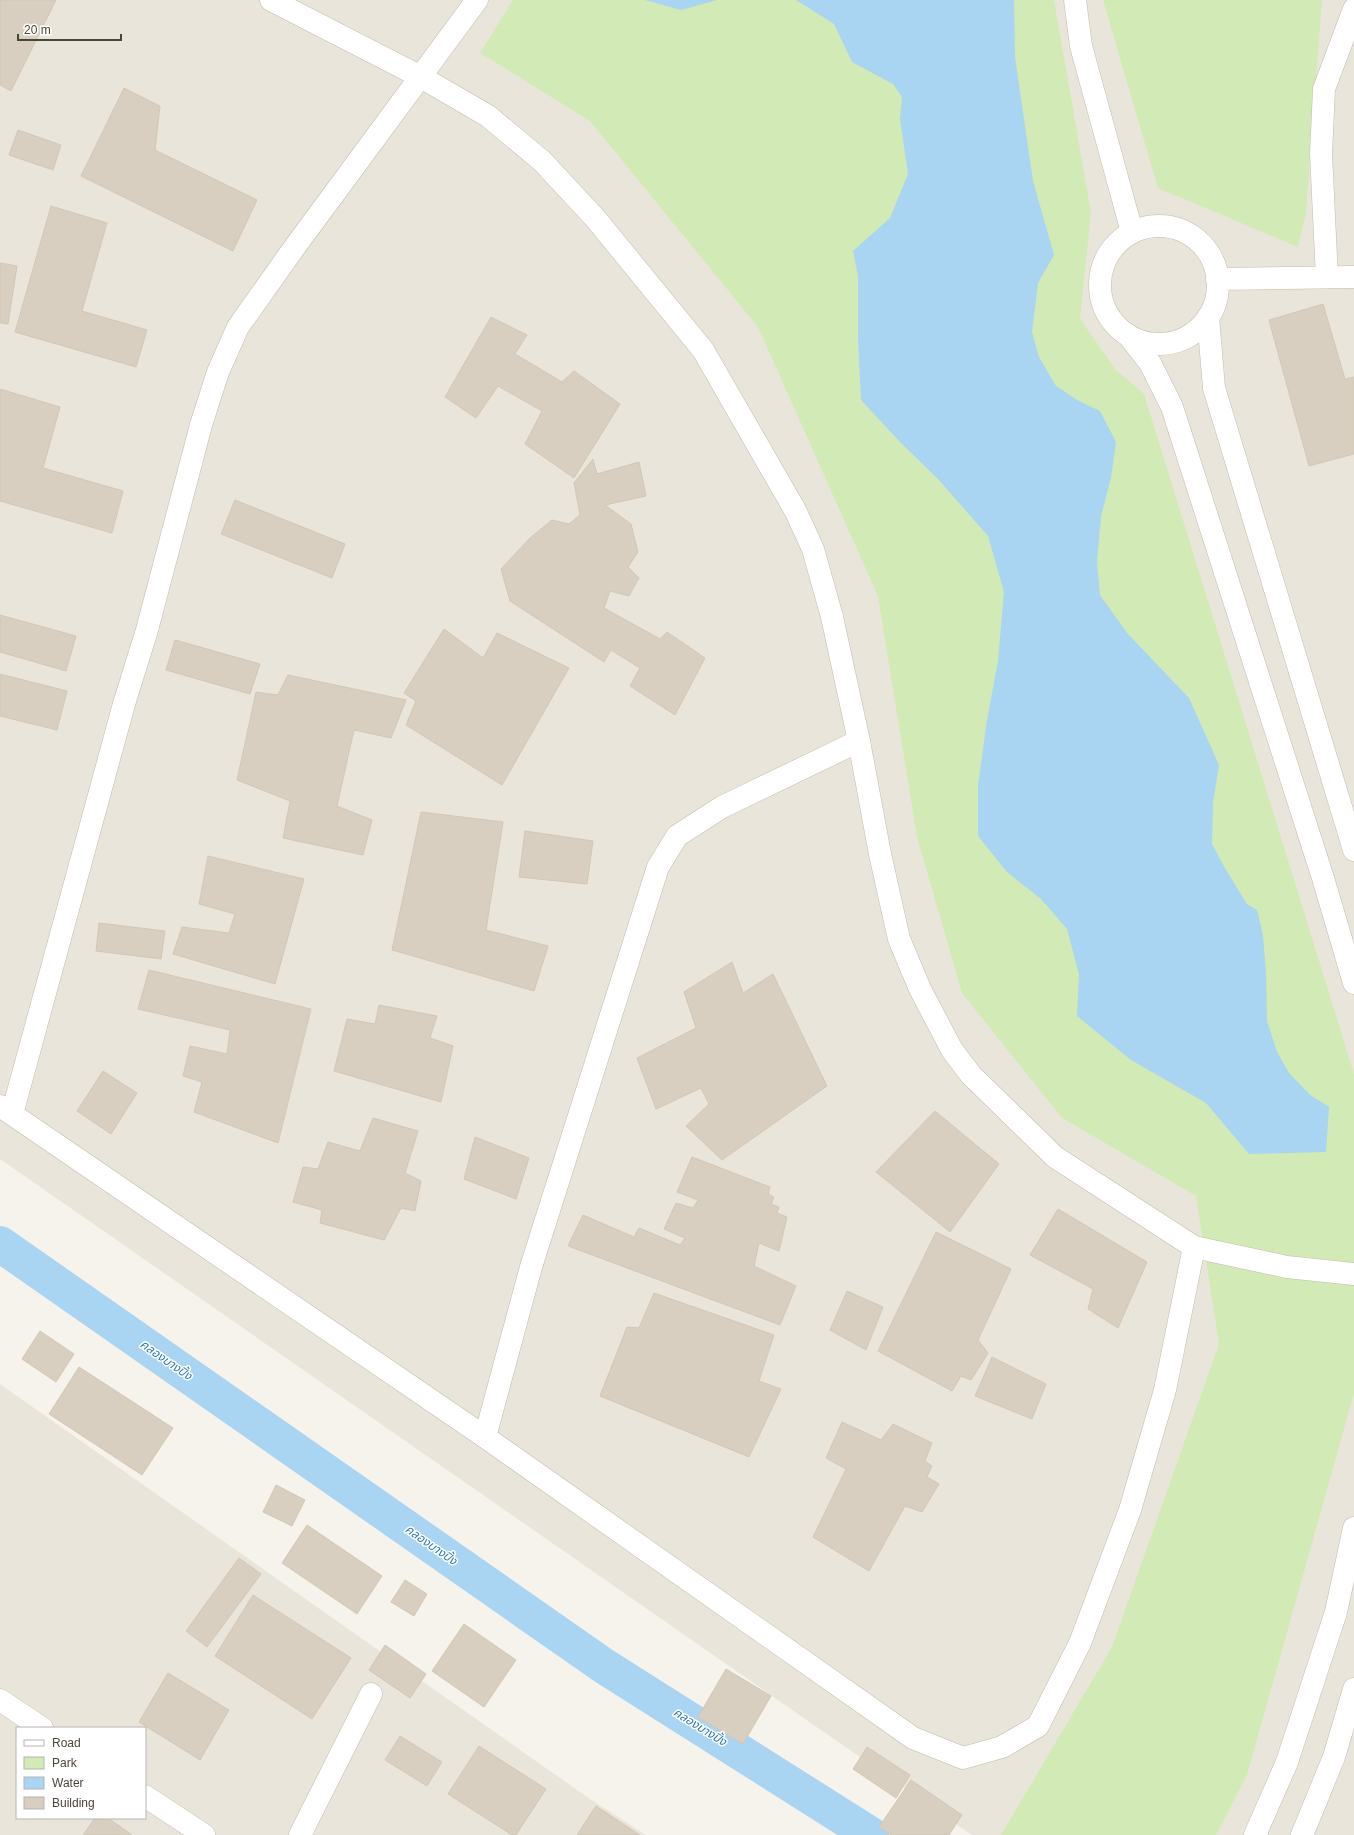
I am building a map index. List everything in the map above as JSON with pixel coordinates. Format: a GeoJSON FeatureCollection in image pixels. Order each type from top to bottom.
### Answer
{"type":"FeatureCollection","features":[{"type":"Feature","properties":{"kind":"street"},"geometry":{"type":"LineString","coordinates":[[271,0],[421,77],[488,116],[542,162],[595,218],[703,350],[795,510],[813,550],[832,617],[859,741],[880,854],[899,939],[920,988],[952,1050],[971,1076],[1055,1157],[1194,1247],[1287,1267],[1354,1274]]}},
{"type":"Feature","properties":{"kind":"street"},"geometry":{"type":"LineString","coordinates":[[477,0],[238,326],[218,372],[201,425],[151,617],[124,704],[6,1110],[485,1437],[913,1738],[963,1758],[1002,1747],[1038,1726],[1080,1643],[1130,1510],[1165,1390],[1194,1247]]}},
{"type":"Feature","properties":{"kind":"street"},"geometry":{"type":"LineString","coordinates":[[1075,0],[1081,46],[1132,232]]}},
{"type":"Feature","properties":{"kind":"street"},"geometry":{"type":"LineString","coordinates":[[1326,277],[1321,154],[1324,89],[1354,9]]}},
{"type":"Feature","properties":{"kind":"street"},"geometry":{"type":"LineString","coordinates":[[1150,227],[1169,227],[1187,233],[1202,244],[1212,261],[1217,279],[1216,299],[1208,317],[1194,332],[1176,341],[1156,344],[1137,340],[1120,329],[1107,313],[1101,295],[1100,277],[1106,259],[1117,243],[1132,232],[1150,227]]}},
{"type":"Feature","properties":{"kind":"street"},"geometry":{"type":"LineString","coordinates":[[1217,279],[1354,277]]}},
{"type":"Feature","properties":{"kind":"street"},"geometry":{"type":"LineString","coordinates":[[1208,317],[1214,388],[1354,850]]}},
{"type":"Feature","properties":{"kind":"street"},"geometry":{"type":"LineString","coordinates":[[1128,335],[1150,363],[1172,407],[1323,878],[1354,983]]}},
{"type":"Feature","properties":{"kind":"street"},"geometry":{"type":"LineString","coordinates":[[485,1437],[531,1267],[658,867],[677,836],[722,807],[859,741]]}},
{"type":"Feature","properties":{"kind":"street"},"geometry":{"type":"LineString","coordinates":[[1255,1835],[1287,1762],[1336,1612],[1354,1528]]}},
{"type":"Feature","properties":{"kind":"street"},"geometry":{"type":"LineString","coordinates":[[1302,1835],[1334,1757],[1354,1689]]}},
{"type":"Feature","properties":{"kind":"street"},"geometry":{"type":"LineString","coordinates":[[300,1835],[371,1694]]}},
{"type":"Feature","properties":{"kind":"street"},"geometry":{"type":"LineString","coordinates":[[0,1700],[40,1727]]}},
{"type":"Feature","properties":{"kind":"street"},"geometry":{"type":"LineString","coordinates":[[146,1797],[204,1835]]}},
{"type":"Feature","properties":{"kind":"shaded area"},"geometry":{"type":"Polygon","coordinates":[[[0,0],[1354,0],[1354,1835],[972,1835],[0,1159],[0,0]]]}},
{"type":"Feature","properties":{"kind":"shaded area"},"geometry":{"type":"Polygon","coordinates":[[[0,1384],[587,1797],[646,1835],[0,1835],[0,1384]]]}},
{"type":"Feature","properties":{"kind":"green space"},"geometry":{"type":"Polygon","coordinates":[[[513,0],[1054,0],[1091,213],[1080,319],[1116,370],[1144,394],[1354,1074],[1354,1393],[1247,1775],[1216,1835],[1001,1835],[1112,1647],[1219,1344],[1196,1196],[1062,1118],[962,993],[917,837],[878,596],[758,327],[590,121],[480,53],[513,0]]]}},
{"type":"Feature","properties":{"kind":"green space"},"geometry":{"type":"Polygon","coordinates":[[[1103,0],[1322,0],[1306,213],[1298,247],[1158,188],[1103,0]]]}},
{"type":"Feature","properties":{"kind":"water"},"geometry":{"type":"Polygon","coordinates":[[[645,0],[717,0],[681,10],[645,0]]]}},
{"type":"Feature","properties":{"kind":"water"},"geometry":{"type":"Polygon","coordinates":[[[796,0],[1014,0],[1015,57],[1033,181],[1054,255],[1038,283],[1032,332],[1039,357],[1056,386],[1077,400],[1100,411],[1116,442],[1111,478],[1101,516],[1097,562],[1100,595],[1127,633],[1189,698],[1219,765],[1213,803],[1212,844],[1247,904],[1257,910],[1263,935],[1266,973],[1267,1021],[1277,1052],[1289,1073],[1310,1095],[1329,1107],[1326,1152],[1249,1154],[1206,1103],[1131,1060],[1077,1016],[1079,974],[1067,929],[1041,899],[1007,872],[978,836],[978,786],[987,720],[998,661],[1004,592],[988,536],[938,479],[900,442],[861,400],[858,338],[858,277],[853,251],[890,218],[908,174],[900,119],[902,97],[893,84],[852,62],[834,24],[796,0]]]}},
{"type":"Feature","properties":{"kind":"building"},"geometry":{"type":"Polygon","coordinates":[[[0,0],[56,0],[11,91],[0,85],[0,0]]]}},
{"type":"Feature","properties":{"kind":"building"},"geometry":{"type":"Polygon","coordinates":[[[124,88],[160,106],[155,150],[257,200],[233,251],[81,176],[124,88]]]}},
{"type":"Feature","properties":{"kind":"building"},"geometry":{"type":"Polygon","coordinates":[[[18,130],[61,145],[53,170],[9,155],[18,130]]]}},
{"type":"Feature","properties":{"kind":"building"},"geometry":{"type":"Polygon","coordinates":[[[51,206],[107,223],[82,311],[147,330],[136,367],[15,332],[51,206]]]}},
{"type":"Feature","properties":{"kind":"building"},"geometry":{"type":"Polygon","coordinates":[[[0,263],[17,266],[8,324],[0,323],[0,263]]]}},
{"type":"Feature","properties":{"kind":"building"},"geometry":{"type":"Polygon","coordinates":[[[1323,304],[1345,379],[1354,377],[1354,454],[1309,466],[1269,320],[1323,304]]]}},
{"type":"Feature","properties":{"kind":"building"},"geometry":{"type":"Polygon","coordinates":[[[491,317],[527,335],[515,354],[562,382],[574,371],[620,404],[574,478],[525,444],[542,411],[498,386],[476,418],[445,397],[491,317]]]}},
{"type":"Feature","properties":{"kind":"building"},"geometry":{"type":"Polygon","coordinates":[[[0,389],[60,407],[43,468],[123,491],[112,533],[0,501],[0,389]]]}},
{"type":"Feature","properties":{"kind":"building"},"geometry":{"type":"Polygon","coordinates":[[[593,459],[597,474],[639,462],[646,496],[605,505],[631,524],[638,552],[628,567],[639,578],[629,596],[610,591],[604,608],[660,639],[667,632],[705,658],[675,715],[630,686],[640,668],[611,650],[604,662],[510,601],[501,569],[530,538],[552,520],[569,524],[580,515],[574,483],[593,459]]]}},
{"type":"Feature","properties":{"kind":"building"},"geometry":{"type":"Polygon","coordinates":[[[235,500],[345,544],[332,578],[221,534],[235,500]]]}},
{"type":"Feature","properties":{"kind":"building"},"geometry":{"type":"Polygon","coordinates":[[[0,615],[76,636],[66,671],[0,652],[0,615]]]}},
{"type":"Feature","properties":{"kind":"building"},"geometry":{"type":"Polygon","coordinates":[[[444,629],[483,658],[497,633],[569,668],[502,785],[406,725],[416,701],[404,693],[444,629]]]}},
{"type":"Feature","properties":{"kind":"building"},"geometry":{"type":"Polygon","coordinates":[[[175,640],[260,664],[250,694],[166,670],[175,640]]]}},
{"type":"Feature","properties":{"kind":"building"},"geometry":{"type":"Polygon","coordinates":[[[0,674],[67,691],[57,730],[0,716],[0,674]]]}},
{"type":"Feature","properties":{"kind":"building"},"geometry":{"type":"Polygon","coordinates":[[[288,675],[406,700],[391,738],[354,730],[337,806],[372,820],[363,855],[283,838],[290,801],[237,780],[256,692],[278,695],[288,675]]]}},
{"type":"Feature","properties":{"kind":"building"},"geometry":{"type":"Polygon","coordinates":[[[421,812],[503,822],[486,930],[548,946],[534,991],[392,950],[421,812]]]}},
{"type":"Feature","properties":{"kind":"building"},"geometry":{"type":"Polygon","coordinates":[[[525,831],[593,841],[587,884],[519,877],[525,831]]]}},
{"type":"Feature","properties":{"kind":"building"},"geometry":{"type":"Polygon","coordinates":[[[208,856],[304,879],[275,984],[173,954],[182,927],[229,933],[235,914],[199,904],[208,856]]]}},
{"type":"Feature","properties":{"kind":"building"},"geometry":{"type":"Polygon","coordinates":[[[99,923],[165,931],[161,959],[96,951],[99,923]]]}},
{"type":"Feature","properties":{"kind":"building"},"geometry":{"type":"Polygon","coordinates":[[[732,962],[743,993],[773,974],[827,1086],[722,1160],[686,1126],[709,1104],[701,1088],[656,1109],[637,1058],[696,1028],[684,992],[732,962]]]}},
{"type":"Feature","properties":{"kind":"building"},"geometry":{"type":"Polygon","coordinates":[[[149,970],[311,1009],[278,1143],[194,1112],[202,1082],[183,1076],[190,1046],[227,1054],[230,1030],[138,1009],[149,970]]]}},
{"type":"Feature","properties":{"kind":"building"},"geometry":{"type":"Polygon","coordinates":[[[379,1005],[437,1016],[430,1038],[453,1046],[441,1102],[334,1071],[347,1019],[375,1024],[379,1005]]]}},
{"type":"Feature","properties":{"kind":"building"},"geometry":{"type":"Polygon","coordinates":[[[103,1071],[137,1093],[111,1134],[77,1111],[103,1071]]]}},
{"type":"Feature","properties":{"kind":"building"},"geometry":{"type":"Polygon","coordinates":[[[935,1111],[999,1164],[950,1232],[876,1172],[935,1111]]]}},
{"type":"Feature","properties":{"kind":"building"},"geometry":{"type":"Polygon","coordinates":[[[373,1118],[418,1131],[405,1173],[421,1181],[415,1211],[401,1208],[384,1240],[320,1223],[322,1210],[293,1202],[303,1167],[318,1169],[328,1142],[360,1151],[373,1118]]]}},
{"type":"Feature","properties":{"kind":"building"},"geometry":{"type":"Polygon","coordinates":[[[475,1137],[529,1158],[516,1199],[464,1179],[475,1137]]]}},
{"type":"Feature","properties":{"kind":"building"},"geometry":{"type":"Polygon","coordinates":[[[692,1157],[770,1187],[768,1194],[774,1197],[771,1204],[779,1207],[777,1213],[787,1217],[779,1251],[759,1243],[754,1266],[796,1286],[780,1325],[568,1246],[583,1215],[634,1237],[639,1228],[680,1245],[685,1238],[664,1229],[676,1203],[693,1208],[698,1200],[677,1192],[692,1157]]]}},
{"type":"Feature","properties":{"kind":"building"},"geometry":{"type":"Polygon","coordinates":[[[1058,1209],[1147,1262],[1118,1328],[1088,1309],[1093,1289],[1030,1255],[1058,1209]]]}},
{"type":"Feature","properties":{"kind":"building"},"geometry":{"type":"Polygon","coordinates":[[[936,1232],[1011,1269],[978,1340],[988,1353],[971,1380],[961,1376],[952,1391],[878,1351],[936,1232]]]}},
{"type":"Feature","properties":{"kind":"building"},"geometry":{"type":"Polygon","coordinates":[[[847,1291],[883,1307],[866,1350],[830,1330],[847,1291]]]}},
{"type":"Feature","properties":{"kind":"building"},"geometry":{"type":"Polygon","coordinates":[[[654,1293],[774,1335],[759,1381],[781,1389],[749,1457],[600,1396],[627,1327],[639,1328],[654,1293]]]}},
{"type":"Feature","properties":{"kind":"building"},"geometry":{"type":"Polygon","coordinates":[[[40,1331],[74,1354],[56,1382],[22,1359],[40,1331]]]}},
{"type":"Feature","properties":{"kind":"building"},"geometry":{"type":"Polygon","coordinates":[[[992,1357],[1046,1384],[1032,1419],[975,1396],[992,1357]]]}},
{"type":"Feature","properties":{"kind":"building"},"geometry":{"type":"Polygon","coordinates":[[[79,1367],[173,1428],[142,1475],[49,1414],[79,1367]]]}},
{"type":"Feature","properties":{"kind":"building"},"geometry":{"type":"Polygon","coordinates":[[[842,1422],[881,1440],[893,1424],[932,1443],[925,1461],[932,1466],[927,1477],[939,1484],[922,1512],[905,1506],[869,1571],[813,1537],[846,1469],[826,1458],[842,1422]]]}},
{"type":"Feature","properties":{"kind":"building"},"geometry":{"type":"Polygon","coordinates":[[[276,1485],[305,1500],[292,1526],[263,1512],[276,1485]]]}},
{"type":"Feature","properties":{"kind":"building"},"geometry":{"type":"Polygon","coordinates":[[[307,1525],[382,1576],[357,1614],[282,1563],[307,1525]]]}},
{"type":"Feature","properties":{"kind":"building"},"geometry":{"type":"Polygon","coordinates":[[[239,1558],[261,1574],[207,1647],[186,1631],[239,1558]]]}},
{"type":"Feature","properties":{"kind":"building"},"geometry":{"type":"Polygon","coordinates":[[[405,1580],[427,1594],[414,1616],[391,1602],[405,1580]]]}},
{"type":"Feature","properties":{"kind":"building"},"geometry":{"type":"Polygon","coordinates":[[[253,1595],[351,1658],[312,1719],[215,1656],[253,1595]]]}},
{"type":"Feature","properties":{"kind":"building"},"geometry":{"type":"Polygon","coordinates":[[[464,1624],[516,1660],[484,1707],[432,1671],[464,1624]]]}},
{"type":"Feature","properties":{"kind":"building"},"geometry":{"type":"Polygon","coordinates":[[[385,1645],[426,1674],[410,1698],[369,1670],[385,1645]]]}},
{"type":"Feature","properties":{"kind":"building"},"geometry":{"type":"Polygon","coordinates":[[[726,1669],[771,1696],[743,1744],[698,1717],[726,1669]]]}},
{"type":"Feature","properties":{"kind":"building"},"geometry":{"type":"Polygon","coordinates":[[[168,1673],[229,1710],[200,1760],[139,1722],[168,1673]]]}},
{"type":"Feature","properties":{"kind":"building"},"geometry":{"type":"Polygon","coordinates":[[[400,1736],[442,1762],[427,1786],[385,1760],[400,1736]]]}},
{"type":"Feature","properties":{"kind":"building"},"geometry":{"type":"Polygon","coordinates":[[[479,1746],[546,1789],[516,1835],[512,1835],[448,1794],[479,1746]]]}},
{"type":"Feature","properties":{"kind":"building"},"geometry":{"type":"Polygon","coordinates":[[[867,1747],[910,1775],[896,1798],[853,1769],[867,1747]]]}},
{"type":"Feature","properties":{"kind":"building"},"geometry":{"type":"Polygon","coordinates":[[[911,1780],[962,1815],[949,1835],[891,1835],[879,1827],[911,1780]]]}},
{"type":"Feature","properties":{"kind":"building"},"geometry":{"type":"Polygon","coordinates":[[[596,1806],[640,1835],[577,1835],[596,1806]]]}},
{"type":"Feature","properties":{"kind":"building"},"geometry":{"type":"Polygon","coordinates":[[[94,1819],[109,1819],[132,1835],[83,1835],[94,1819]]]}},
{"type":"Feature","properties":{"kind":"waterway","name":"คลองบางปิ้ง"},"geometry":{"type":"LineString","coordinates":[[0,1244],[604,1666],[871,1835]]}}]}
